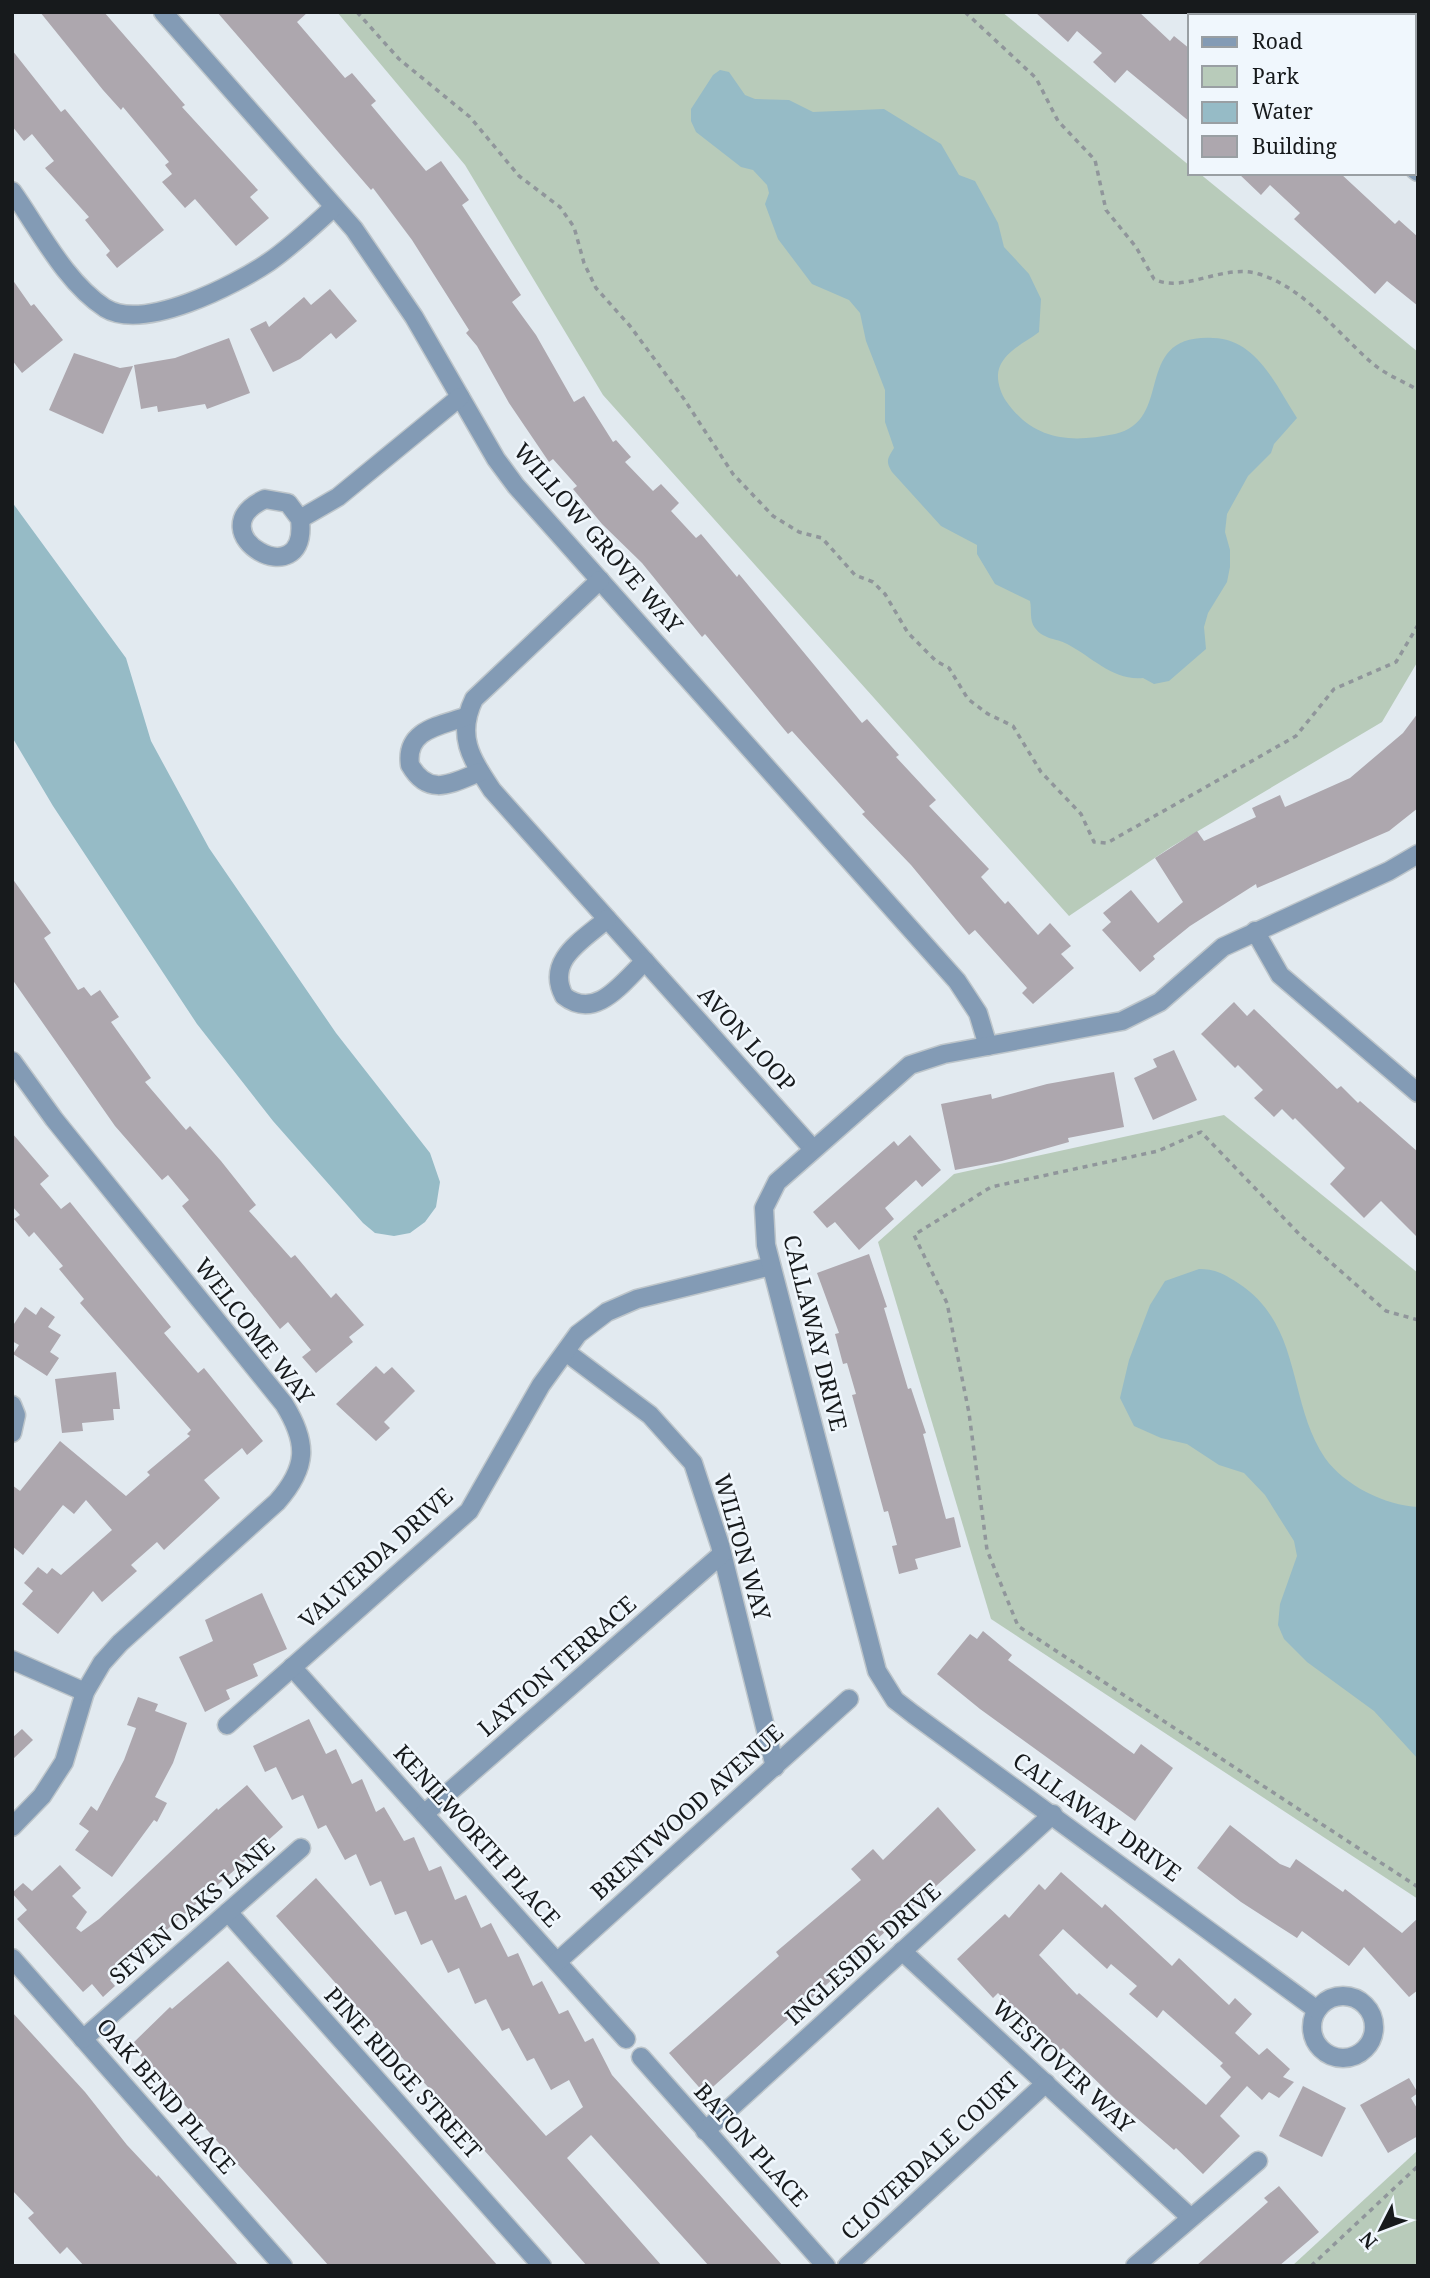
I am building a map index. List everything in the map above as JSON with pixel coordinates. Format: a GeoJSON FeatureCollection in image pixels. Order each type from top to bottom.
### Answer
{"type":"FeatureCollection","features":[{"type":"Feature","properties":{"kind":"street","name":"WILLOW GROVE WAY"},"geometry":{"type":"LineString","coordinates":[[163,12],[334,207],[387,276],[516,486],[970,996],[983,1025],[988,1046]]}},
{"type":"Feature","properties":{"kind":"street"},"geometry":{"type":"LineString","coordinates":[[12,191],[89,296],[108,310],[129,315],[184,304],[244,277],[296,241],[334,207]]}},
{"type":"Feature","properties":{"kind":"street"},"geometry":{"type":"LineString","coordinates":[[300,519],[338,497],[460,397]]}},
{"type":"Feature","properties":{"kind":"street"},"geometry":{"type":"LineString","coordinates":[[480,772],[437,786],[425,783],[410,765],[411,745],[422,732],[465,717],[474,699],[600,580]]}},
{"type":"Feature","properties":{"kind":"street","name":"AVON LOOP"},"geometry":{"type":"LineString","coordinates":[[465,717],[465,737],[480,772],[492,790],[813,1149]]}},
{"type":"Feature","properties":{"kind":"street","name":"CALLAWAY DRIVE"},"geometry":{"type":"LineString","coordinates":[[1317,2010],[913,1714],[885,1687],[877,1671],[771,1266],[763,1224],[769,1195],[777,1182],[910,1065],[925,1058],[1122,1021],[1160,1002],[1223,947],[1389,871],[1418,853]]}},
{"type":"Feature","properties":{"kind":"street"},"geometry":{"type":"LineString","coordinates":[[607,919],[559,964],[557,979],[564,996],[584,1006],[600,1003],[645,961]]}},
{"type":"Feature","properties":{"kind":"street"},"geometry":{"type":"LineString","coordinates":[[1255,931],[1280,975],[1418,1093]]}},
{"type":"Feature","properties":{"kind":"street","name":"WELCOME WAY"},"geometry":{"type":"LineString","coordinates":[[12,1061],[19,1086],[276,1394],[299,1428],[301,1459],[294,1483],[277,1502],[120,1643],[102,1663],[85,1692],[64,1762],[42,1796],[12,1827]]}},
{"type":"Feature","properties":{"kind":"street","name":"VALVERDA DRIVE"},"geometry":{"type":"LineString","coordinates":[[227,1725],[469,1510],[541,1385],[578,1334],[607,1312],[636,1299],[771,1266]]}},
{"type":"Feature","properties":{"kind":"street","name":"WILTON WAY"},"geometry":{"type":"LineString","coordinates":[[566,1352],[650,1415],[693,1463],[722,1554],[775,1767]]}},
{"type":"Feature","properties":{"kind":"street"},"geometry":{"type":"LineString","coordinates":[[12,1405],[16,1415],[12,1433]]}},
{"type":"Feature","properties":{"kind":"street","name":"LAYTON TERRACE"},"geometry":{"type":"LineString","coordinates":[[424,1814],[722,1554]]}},
{"type":"Feature","properties":{"kind":"street"},"geometry":{"type":"LineString","coordinates":[[12,1660],[85,1692]]}},
{"type":"Feature","properties":{"kind":"street","name":"KENILWORTH PLACE"},"geometry":{"type":"LineString","coordinates":[[292,1667],[626,2039]]}},
{"type":"Feature","properties":{"kind":"street","name":"BRENTWOOD AVENUE"},"geometry":{"type":"LineString","coordinates":[[557,1962],[849,1699]]}},
{"type":"Feature","properties":{"kind":"street","name":"INGLESIDE DRIVE"},"geometry":{"type":"LineString","coordinates":[[705,2130],[1053,1815]]}},
{"type":"Feature","properties":{"kind":"street","name":"SEVEN OAKS LANE"},"geometry":{"type":"LineString","coordinates":[[83,2039],[301,1848]]}},
{"type":"Feature","properties":{"kind":"street","name":"PINE RIDGE STREET"},"geometry":{"type":"LineString","coordinates":[[228,1912],[542,2266]]}},
{"type":"Feature","properties":{"kind":"street","name":"WESTOVER WAY"},"geometry":{"type":"LineString","coordinates":[[902,1951],[1191,2217]]}},
{"type":"Feature","properties":{"kind":"street","name":"OAK BEND PLACE"},"geometry":{"type":"LineString","coordinates":[[12,1958],[283,2266]]}},
{"type":"Feature","properties":{"kind":"street","name":"BATON PLACE"},"geometry":{"type":"LineString","coordinates":[[640,2057],[826,2266]]}},
{"type":"Feature","properties":{"kind":"street","name":"CLOVERDALE COURT"},"geometry":{"type":"LineString","coordinates":[[847,2266],[1046,2083]]}},
{"type":"Feature","properties":{"kind":"street"},"geometry":{"type":"LineString","coordinates":[[1135,2266],[1258,2161]]}},
{"type":"Feature","properties":{"kind":"path"},"geometry":{"type":"LineString","coordinates":[[357,12],[400,59],[463,110],[519,176],[560,206],[575,227],[584,263],[596,288],[630,327],[684,399],[733,474],[773,516],[799,532],[822,538],[855,575],[873,582],[885,594],[908,633],[926,652],[949,668],[968,699],[988,714],[1013,726],[1041,772],[1082,814],[1094,842],[1107,843],[1250,760],[1287,743],[1334,690],[1396,662],[1407,648],[1418,625]]}},
{"type":"Feature","properties":{"kind":"path"},"geometry":{"type":"LineString","coordinates":[[965,12],[1035,78],[1058,121],[1095,160],[1106,210],[1136,247],[1154,279],[1175,283],[1231,271],[1258,274],[1276,281],[1329,321],[1373,364],[1418,390]]}},
{"type":"Feature","properties":{"kind":"path"},"geometry":{"type":"LineString","coordinates":[[1418,1320],[1386,1311],[1302,1237],[1201,1132],[1158,1151],[991,1187],[914,1235],[947,1303],[969,1413],[987,1550],[1018,1626],[1418,1887]]}},
{"type":"Feature","properties":{"kind":"path"},"geometry":{"type":"LineString","coordinates":[[1311,2266],[1418,2166]]}},
{"type":"Feature","properties":{"kind":"green space"},"geometry":{"type":"Polygon","coordinates":[[[337,12],[1002,12],[1188,164],[1188,175],[1201,175],[1418,352],[1418,661],[1382,722],[1171,847],[1069,916],[603,395],[465,165],[337,12]]]}},
{"type":"Feature","properties":{"kind":"green space"},"geometry":{"type":"Polygon","coordinates":[[[1224,1115],[1418,1273],[1418,1899],[991,1619],[878,1242],[954,1174],[1224,1115]]]}},
{"type":"Feature","properties":{"kind":"green space"},"geometry":{"type":"Polygon","coordinates":[[[1418,2150],[1418,2266],[1292,2266],[1418,2150]]]}},
{"type":"Feature","properties":{"kind":"water"},"geometry":{"type":"Polygon","coordinates":[[[720,70],[729,72],[745,95],[755,99],[789,100],[813,112],[884,109],[941,144],[959,175],[975,181],[998,223],[1004,247],[1029,274],[1041,299],[1039,332],[1007,355],[1000,366],[998,380],[1006,401],[1017,414],[1041,431],[1054,436],[1083,438],[1115,434],[1133,426],[1144,413],[1162,363],[1171,349],[1187,340],[1228,340],[1242,346],[1264,366],[1297,418],[1274,444],[1271,453],[1248,476],[1227,514],[1225,532],[1230,550],[1230,567],[1227,582],[1208,613],[1204,627],[1206,649],[1169,681],[1154,684],[1143,678],[1123,676],[1104,668],[1069,645],[1039,632],[1032,622],[1030,601],[995,584],[977,554],[977,545],[941,526],[892,472],[888,460],[894,448],[885,422],[885,390],[866,341],[860,313],[849,300],[812,284],[778,239],[765,204],[769,193],[767,185],[753,170],[741,167],[696,132],[691,121],[691,109],[713,75],[720,70]]]}},
{"type":"Feature","properties":{"kind":"water"},"geometry":{"type":"Polygon","coordinates":[[[12,502],[126,658],[151,741],[209,848],[336,1033],[430,1153],[440,1182],[436,1207],[425,1222],[410,1233],[394,1236],[375,1233],[363,1223],[273,1121],[197,1024],[53,806],[12,737],[12,502]]]}},
{"type":"Feature","properties":{"kind":"water"},"geometry":{"type":"Polygon","coordinates":[[[1199,1269],[1220,1273],[1238,1283],[1259,1300],[1274,1320],[1292,1365],[1313,1436],[1333,1468],[1355,1485],[1379,1498],[1418,1507],[1418,1759],[1374,1711],[1307,1662],[1284,1639],[1278,1625],[1280,1604],[1297,1556],[1294,1541],[1265,1495],[1244,1473],[1219,1465],[1187,1444],[1161,1438],[1134,1426],[1120,1398],[1129,1360],[1150,1305],[1165,1281],[1199,1269]]]}},
{"type":"Feature","properties":{"kind":"building"},"geometry":{"type":"Polygon","coordinates":[[[40,12],[104,12],[185,105],[182,107],[258,190],[250,197],[269,218],[236,246],[195,199],[185,208],[162,182],[172,174],[165,165],[169,162],[123,107],[121,110],[103,90],[40,12]]]}},
{"type":"Feature","properties":{"kind":"building"},"geometry":{"type":"Polygon","coordinates":[[[217,12],[308,12],[297,22],[345,78],[352,73],[376,101],[371,105],[426,171],[441,161],[469,200],[462,205],[521,295],[512,302],[536,335],[574,402],[584,396],[613,442],[616,440],[631,457],[625,462],[653,491],[661,484],[679,503],[671,511],[696,538],[701,534],[737,577],[739,574],[862,723],[867,719],[899,755],[896,757],[936,800],[929,806],[989,869],[981,877],[1005,904],[1008,901],[1038,935],[1050,923],[1071,946],[1061,954],[1074,968],[1033,1004],[1022,993],[1027,988],[975,930],[969,935],[911,865],[862,814],[865,812],[792,731],[788,734],[705,634],[702,637],[642,563],[602,524],[573,489],[577,486],[553,459],[549,462],[509,403],[477,346],[466,333],[469,330],[412,240],[373,188],[371,190],[217,12]]]}},
{"type":"Feature","properties":{"kind":"building"},"geometry":{"type":"Polygon","coordinates":[[[1035,12],[1139,12],[1170,41],[1174,36],[1188,47],[1188,120],[1127,70],[1115,83],[1093,62],[1102,53],[1077,31],[1068,42],[1035,12]]]}},
{"type":"Feature","properties":{"kind":"building"},"geometry":{"type":"Polygon","coordinates":[[[12,50],[61,112],[65,109],[164,230],[117,268],[106,255],[110,251],[85,220],[89,217],[45,168],[54,161],[32,134],[24,141],[12,126],[12,50]]]}},
{"type":"Feature","properties":{"kind":"building"},"geometry":{"type":"Polygon","coordinates":[[[1240,175],[1342,175],[1395,224],[1399,220],[1418,237],[1418,306],[1387,281],[1375,294],[1294,219],[1300,213],[1270,185],[1261,195],[1240,175]]]}},
{"type":"Feature","properties":{"kind":"building"},"geometry":{"type":"Polygon","coordinates":[[[12,279],[31,306],[34,304],[63,340],[22,373],[12,360],[12,279]]]}},
{"type":"Feature","properties":{"kind":"building"},"geometry":{"type":"Polygon","coordinates":[[[330,289],[357,321],[336,339],[331,333],[300,359],[273,372],[250,329],[266,321],[269,327],[304,297],[311,305],[330,289]]]}},
{"type":"Feature","properties":{"kind":"building"},"geometry":{"type":"Polygon","coordinates":[[[229,338],[250,393],[207,409],[205,404],[158,412],[157,406],[141,409],[134,365],[175,358],[229,338]]]}},
{"type":"Feature","properties":{"kind":"building"},"geometry":{"type":"Polygon","coordinates":[[[74,353],[120,368],[133,366],[103,434],[49,410],[74,353]]]}},
{"type":"Feature","properties":{"kind":"building"},"geometry":{"type":"Polygon","coordinates":[[[1418,713],[1418,808],[1389,831],[1257,888],[1256,884],[1190,926],[1153,956],[1155,959],[1140,972],[1102,930],[1111,922],[1103,913],[1131,890],[1158,923],[1183,902],[1155,858],[1197,831],[1204,841],[1256,817],[1252,808],[1280,795],[1285,807],[1350,778],[1403,733],[1418,713]]]}},
{"type":"Feature","properties":{"kind":"building"},"geometry":{"type":"Polygon","coordinates":[[[12,878],[51,933],[44,938],[78,990],[84,987],[91,996],[100,990],[119,1017],[111,1022],[151,1078],[145,1082],[186,1130],[190,1126],[221,1161],[256,1205],[249,1211],[291,1258],[295,1255],[331,1298],[336,1293],[364,1325],[349,1337],[353,1342],[316,1373],[302,1357],[311,1350],[288,1322],[280,1329],[182,1206],[189,1200],[168,1175],[162,1180],[115,1126],[12,979],[12,878]]]}},
{"type":"Feature","properties":{"kind":"building"},"geometry":{"type":"Polygon","coordinates":[[[1234,1002],[1247,1016],[1254,1009],[1337,1089],[1341,1086],[1418,1152],[1418,1238],[1381,1201],[1364,1218],[1330,1184],[1345,1168],[1295,1118],[1293,1120],[1282,1109],[1274,1117],[1254,1098],[1263,1090],[1238,1065],[1235,1068],[1201,1034],[1234,1002]]]}},
{"type":"Feature","properties":{"kind":"building"},"geometry":{"type":"Polygon","coordinates":[[[1174,1050],[1197,1100],[1153,1120],[1134,1078],[1157,1067],[1153,1059],[1174,1050]]]}},
{"type":"Feature","properties":{"kind":"building"},"geometry":{"type":"Polygon","coordinates":[[[1114,1072],[1124,1127],[1068,1138],[1069,1142],[1002,1161],[955,1170],[941,1104],[991,1094],[992,1099],[1047,1084],[1114,1072]]]}},
{"type":"Feature","properties":{"kind":"building"},"geometry":{"type":"Polygon","coordinates":[[[12,1133],[49,1176],[40,1184],[61,1209],[70,1202],[171,1327],[164,1333],[198,1373],[204,1368],[263,1441],[247,1455],[242,1448],[204,1480],[220,1498],[164,1550],[157,1542],[131,1565],[137,1571],[102,1602],[93,1591],[58,1634],[22,1604],[33,1591],[24,1583],[38,1567],[47,1574],[52,1568],[61,1575],[112,1530],[86,1500],[74,1514],[63,1505],[23,1555],[12,1546],[12,1485],[20,1491],[60,1441],[126,1496],[150,1475],[147,1472],[190,1436],[187,1434],[191,1430],[80,1303],[84,1299],[59,1269],[63,1266],[34,1232],[29,1237],[14,1219],[20,1215],[12,1206],[12,1133]]]}},
{"type":"Feature","properties":{"kind":"building"},"geometry":{"type":"Polygon","coordinates":[[[910,1135],[941,1170],[922,1187],[916,1180],[885,1208],[894,1219],[859,1250],[835,1222],[827,1228],[813,1212],[894,1141],[898,1146],[910,1135]]]}},
{"type":"Feature","properties":{"kind":"building"},"geometry":{"type":"Polygon","coordinates":[[[869,1254],[887,1307],[884,1308],[908,1389],[911,1388],[926,1433],[923,1434],[946,1519],[954,1517],[961,1547],[915,1559],[918,1569],[899,1574],[892,1546],[897,1545],[888,1511],[884,1512],[852,1395],[856,1394],[847,1363],[843,1364],[835,1334],[839,1333],[817,1273],[869,1254]]]}},
{"type":"Feature","properties":{"kind":"building"},"geometry":{"type":"Polygon","coordinates":[[[25,1307],[36,1315],[41,1307],[55,1317],[48,1327],[61,1335],[50,1352],[59,1358],[47,1376],[13,1354],[19,1345],[12,1341],[12,1327],[25,1307]]]}},
{"type":"Feature","properties":{"kind":"building"},"geometry":{"type":"Polygon","coordinates":[[[376,1366],[384,1374],[392,1367],[415,1391],[384,1422],[390,1428],[376,1441],[336,1404],[376,1366]]]}},
{"type":"Feature","properties":{"kind":"building"},"geometry":{"type":"Polygon","coordinates":[[[116,1372],[120,1409],[113,1409],[114,1420],[82,1423],[83,1431],[62,1433],[55,1379],[116,1372]]]}},
{"type":"Feature","properties":{"kind":"building"},"geometry":{"type":"Polygon","coordinates":[[[262,1593],[287,1649],[253,1664],[258,1676],[226,1690],[230,1699],[205,1712],[179,1657],[213,1641],[205,1620],[262,1593]]]}},
{"type":"Feature","properties":{"kind":"building"},"geometry":{"type":"Polygon","coordinates":[[[983,1631],[1012,1655],[1008,1660],[1124,1747],[1134,1754],[1141,1744],[1173,1768],[1135,1821],[980,1709],[937,1674],[970,1634],[977,1639],[983,1631]]]}},
{"type":"Feature","properties":{"kind":"building"},"geometry":{"type":"Polygon","coordinates":[[[138,1697],[158,1704],[155,1711],[187,1723],[173,1763],[155,1797],[167,1803],[157,1822],[154,1820],[112,1877],[75,1850],[89,1831],[79,1824],[91,1806],[97,1811],[124,1760],[136,1728],[127,1725],[138,1697]]]}},
{"type":"Feature","properties":{"kind":"building"},"geometry":{"type":"Polygon","coordinates":[[[309,1719],[326,1754],[336,1749],[352,1784],[362,1779],[376,1812],[384,1807],[404,1841],[414,1837],[429,1871],[441,1866],[455,1900],[466,1895],[481,1928],[491,1923],[508,1957],[518,1953],[533,1986],[542,1981],[559,2014],[568,2010],[585,2042],[593,2038],[612,2075],[783,2266],[709,2266],[591,2135],[567,2158],[662,2266],[587,2266],[276,1916],[316,1878],[546,2136],[583,2107],[569,2080],[551,2090],[534,2058],[527,2061],[509,2028],[502,2031],[486,1999],[475,2004],[459,1968],[448,1973],[432,1940],[421,1945],[406,1911],[395,1915],[381,1881],[370,1886],[356,1854],[345,1860],[326,1825],[318,1829],[303,1795],[292,1800],[276,1767],[265,1772],[253,1746],[309,1719]]]}},
{"type":"Feature","properties":{"kind":"building"},"geometry":{"type":"Polygon","coordinates":[[[22,1729],[33,1740],[12,1760],[12,1738],[22,1729]]]}},
{"type":"Feature","properties":{"kind":"building"},"geometry":{"type":"Polygon","coordinates":[[[247,1785],[283,1827],[110,1980],[115,1986],[103,1997],[92,1984],[83,1992],[17,1919],[27,1910],[12,1893],[23,1883],[32,1891],[60,1865],[81,1888],[72,1896],[87,1912],[76,1928],[81,1932],[99,1919],[217,1808],[218,1810],[247,1785]]]}},
{"type":"Feature","properties":{"kind":"building"},"geometry":{"type":"Polygon","coordinates":[[[938,1807],[976,1850],[705,2094],[669,2053],[779,1956],[776,1952],[861,1880],[851,1869],[873,1849],[883,1860],[938,1807]]]}},
{"type":"Feature","properties":{"kind":"building"},"geometry":{"type":"Polygon","coordinates":[[[1230,1825],[1280,1864],[1290,1868],[1296,1859],[1343,1892],[1345,1889],[1402,1933],[1418,1918],[1418,1990],[1409,1997],[1364,1947],[1349,1966],[1302,1931],[1297,1938],[1241,1902],[1197,1868],[1230,1825]]]}},
{"type":"Feature","properties":{"kind":"building"},"geometry":{"type":"Polygon","coordinates":[[[1061,1872],[1102,1908],[1105,1904],[1172,1966],[1179,1958],[1229,2005],[1235,1998],[1252,2014],[1235,2033],[1259,2055],[1267,2048],[1290,2069],[1283,2077],[1294,2082],[1279,2098],[1269,2092],[1262,2100],[1247,2086],[1220,2116],[1240,2136],[1203,2174],[1176,2148],[1174,2150],[1116,2100],[1063,2048],[1060,2051],[1035,2026],[1032,2028],[998,1993],[993,1998],[957,1959],[1005,1914],[1009,1918],[1039,1884],[1045,1890],[1061,1872]],[[1063,1929],[1039,1955],[1077,1995],[1079,1993],[1206,2105],[1231,2077],[1220,2066],[1223,2063],[1163,2010],[1157,2018],[1129,1994],[1137,1986],[1111,1964],[1107,1969],[1063,1929]]]}},
{"type":"Feature","properties":{"kind":"building"},"geometry":{"type":"Polygon","coordinates":[[[228,1961],[498,2266],[329,2266],[131,2045],[170,2007],[172,2009],[228,1961]]]}},
{"type":"Feature","properties":{"kind":"building"},"geometry":{"type":"Polygon","coordinates":[[[12,2012],[85,2092],[127,2145],[157,2177],[158,2175],[239,2266],[84,2266],[67,2247],[60,2254],[28,2218],[34,2213],[12,2190],[12,2012]]]}},
{"type":"Feature","properties":{"kind":"building"},"geometry":{"type":"Polygon","coordinates":[[[1409,2078],[1418,2093],[1411,2098],[1418,2110],[1418,2136],[1388,2153],[1360,2105],[1409,2078]]]}},
{"type":"Feature","properties":{"kind":"building"},"geometry":{"type":"Polygon","coordinates":[[[1303,2086],[1346,2108],[1322,2157],[1279,2136],[1303,2086]]]}},
{"type":"Feature","properties":{"kind":"building"},"geometry":{"type":"Polygon","coordinates":[[[1279,2186],[1319,2232],[1279,2266],[1196,2266],[1268,2202],[1264,2198],[1279,2186]]]}}]}
